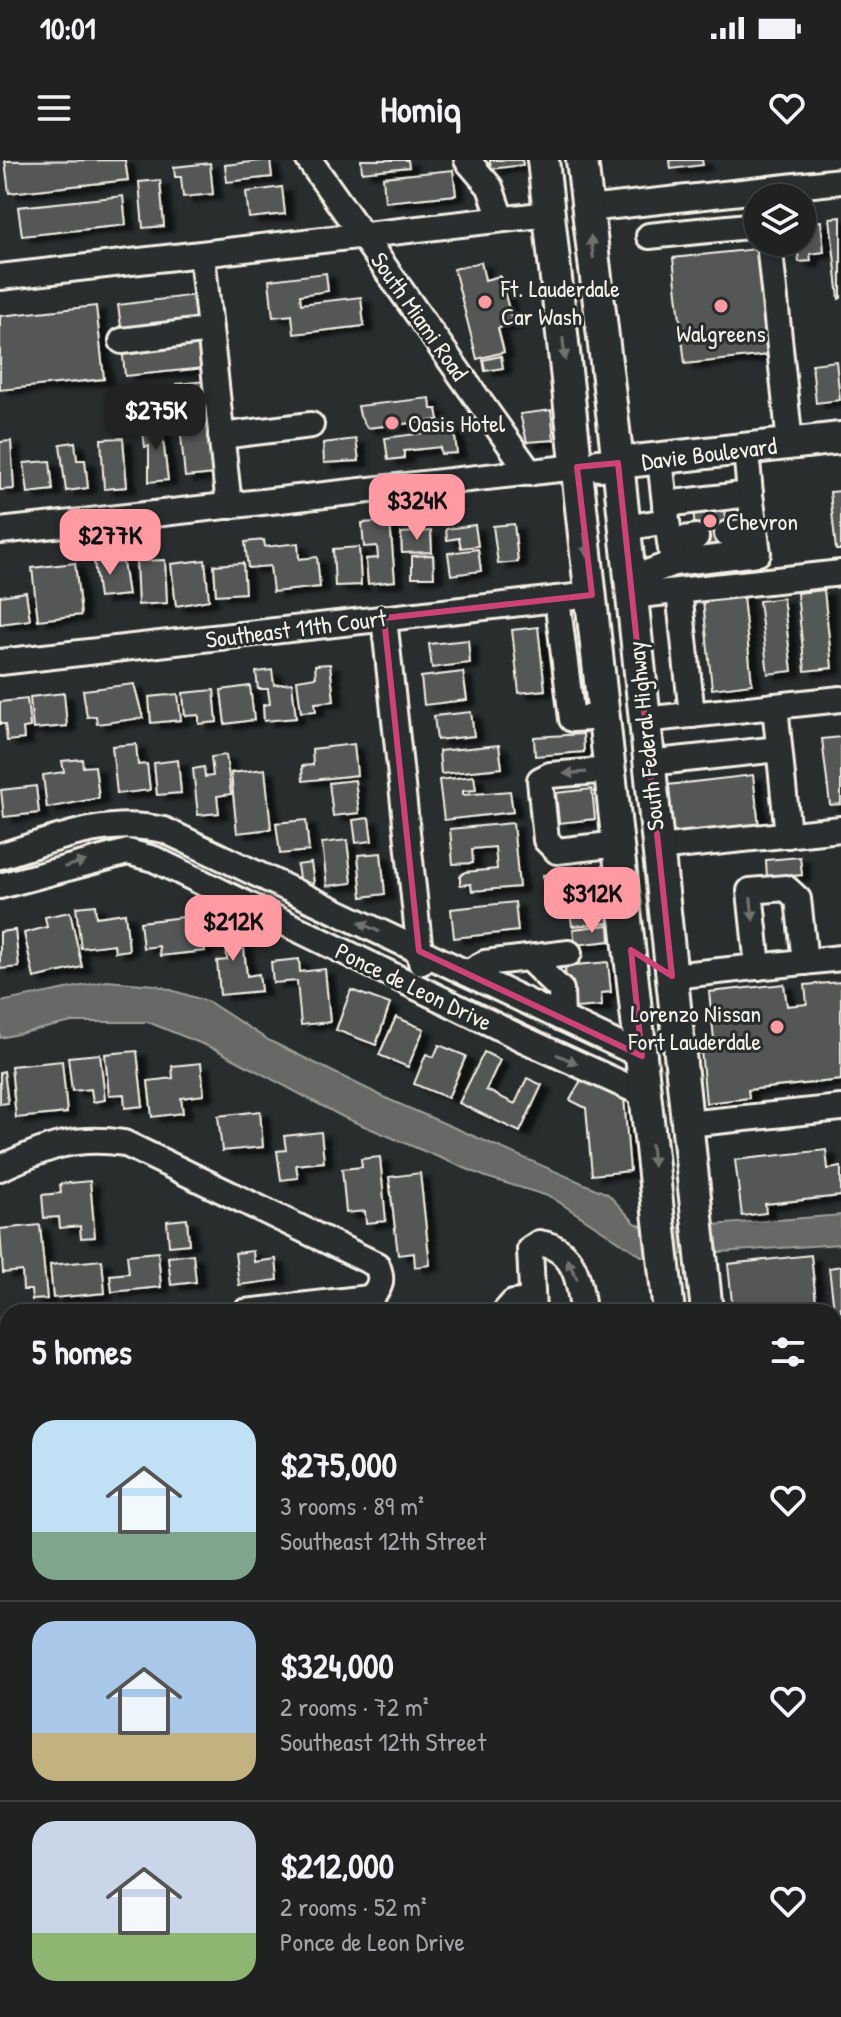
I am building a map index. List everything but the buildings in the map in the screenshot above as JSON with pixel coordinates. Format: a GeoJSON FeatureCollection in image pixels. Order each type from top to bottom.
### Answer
{"type":"FeatureCollection","features":[{"type":"Feature","properties":{"kind":"main road","name":"South Federal Highway"},"geometry":{"type":"LineString","coordinates":[[543,160],[628,929]]}},
{"type":"Feature","properties":{"kind":"main road","name":"South Federal Highway"},"geometry":{"type":"LineString","coordinates":[[582,160],[618,463],[706,1304]]}},
{"type":"Feature","properties":{"kind":"main road","name":"Davie Boulevard"},"geometry":{"type":"LineString","coordinates":[[577,467],[841,438]]}},
{"type":"Feature","properties":{"kind":"main road"},"geometry":{"type":"LineString","coordinates":[[628,929],[653,965],[672,976]]}},
{"type":"Feature","properties":{"kind":"main road"},"geometry":{"type":"LineString","coordinates":[[628,929],[668,1304]]}},
{"type":"Feature","properties":{"kind":"main road"},"geometry":{"type":"LineString","coordinates":[[642,1056],[665,1077],[687,1124]]}},
{"type":"Feature","properties":{"kind":"street","name":"South Miami Road"},"geometry":{"type":"LineString","coordinates":[[309,160],[530,473]]}},
{"type":"Feature","properties":{"kind":"street"},"geometry":{"type":"LineString","coordinates":[[467,160],[490,187],[501,219]]}},
{"type":"Feature","properties":{"kind":"street"},"geometry":{"type":"LineString","coordinates":[[816,185],[841,181]]}},
{"type":"Feature","properties":{"kind":"street"},"geometry":{"type":"LineString","coordinates":[[587,209],[744,196]]}},
{"type":"Feature","properties":{"kind":"street"},"geometry":{"type":"LineString","coordinates":[[0,277],[549,214]]}},
{"type":"Feature","properties":{"kind":"street"},"geometry":{"type":"LineString","coordinates":[[649,236],[744,226]]}},
{"type":"Feature","properties":{"kind":"street"},"geometry":{"type":"LineString","coordinates":[[202,255],[229,506]]}},
{"type":"Feature","properties":{"kind":"street"},"geometry":{"type":"LineString","coordinates":[[770,256],[790,444]]}},
{"type":"Feature","properties":{"kind":"street"},"geometry":{"type":"LineString","coordinates":[[122,341],[210,330]]}},
{"type":"Feature","properties":{"kind":"street"},"geometry":{"type":"LineString","coordinates":[[221,436],[311,425]]}},
{"type":"Feature","properties":{"kind":"street"},"geometry":{"type":"LineString","coordinates":[[669,532],[758,553],[746,449]]}},
{"type":"Feature","properties":{"kind":"street"},"geometry":{"type":"LineString","coordinates":[[660,459],[669,532]]}},
{"type":"Feature","properties":{"kind":"street"},"geometry":{"type":"LineString","coordinates":[[0,531],[577,467]]}},
{"type":"Feature","properties":{"kind":"street"},"geometry":{"type":"LineString","coordinates":[[630,588],[669,532],[750,494]]}},
{"type":"Feature","properties":{"kind":"street"},"geometry":{"type":"LineString","coordinates":[[625,528],[696,537]]}},
{"type":"Feature","properties":{"kind":"street"},"geometry":{"type":"LineString","coordinates":[[727,534],[754,530]]}},
{"type":"Feature","properties":{"kind":"street"},"geometry":{"type":"LineString","coordinates":[[630,588],[679,591],[841,573]]}},
{"type":"Feature","properties":{"kind":"street"},"geometry":{"type":"LineString","coordinates":[[679,591],[692,715]]}},
{"type":"Feature","properties":{"kind":"street","name":"Southeast 11th Court"},"geometry":{"type":"LineString","coordinates":[[0,662],[592,595]]}},
{"type":"Feature","properties":{"kind":"street"},"geometry":{"type":"LineString","coordinates":[[557,599],[572,719],[605,717]]}},
{"type":"Feature","properties":{"kind":"street"},"geometry":{"type":"LineString","coordinates":[[384,618],[424,990]]}},
{"type":"Feature","properties":{"kind":"street"},"geometry":{"type":"LineString","coordinates":[[562,643],[596,640]]}},
{"type":"Feature","properties":{"kind":"street"},"geometry":{"type":"LineString","coordinates":[[568,687],[601,683]]}},
{"type":"Feature","properties":{"kind":"street"},"geometry":{"type":"LineString","coordinates":[[643,720],[841,699]]}},
{"type":"Feature","properties":{"kind":"street"},"geometry":{"type":"LineString","coordinates":[[775,706],[788,835]]}},
{"type":"Feature","properties":{"kind":"street"},"geometry":{"type":"LineString","coordinates":[[648,763],[779,749]]}},
{"type":"Feature","properties":{"kind":"street"},"geometry":{"type":"LineString","coordinates":[[611,770],[550,775],[540,780],[546,840],[557,851],[619,844]]}},
{"type":"Feature","properties":{"kind":"street","name":"Ponce de Leon Drive"},"geometry":{"type":"LineString","coordinates":[[0,856],[105,826],[134,823],[164,830],[642,1056]]}},
{"type":"Feature","properties":{"kind":"street"},"geometry":{"type":"LineString","coordinates":[[657,848],[841,829]]}},
{"type":"Feature","properties":{"kind":"street","name":"Ponce de Leon Drive"},"geometry":{"type":"LineString","coordinates":[[0,886],[128,852],[154,859],[523,1039],[646,1095]]}},
{"type":"Feature","properties":{"kind":"street"},"geometry":{"type":"LineString","coordinates":[[758,967],[750,891],[786,888],[798,899],[805,962]]}},
{"type":"Feature","properties":{"kind":"street"},"geometry":{"type":"LineString","coordinates":[[467,973],[485,963],[569,953]]}},
{"type":"Feature","properties":{"kind":"street"},"geometry":{"type":"LineString","coordinates":[[528,958],[561,990],[562,1018]]}},
{"type":"Feature","properties":{"kind":"street"},"geometry":{"type":"LineString","coordinates":[[672,976],[841,958]]}},
{"type":"Feature","properties":{"kind":"street"},"geometry":{"type":"LineString","coordinates":[[523,1039],[540,1008]]}},
{"type":"Feature","properties":{"kind":"street"},"geometry":{"type":"LineString","coordinates":[[687,1124],[841,1108]]}},
{"type":"Feature","properties":{"kind":"street"},"geometry":{"type":"LineString","coordinates":[[0,1168],[50,1146],[91,1138],[124,1143],[377,1265],[382,1276],[379,1290],[369,1298],[316,1304]]}},
{"type":"Feature","properties":{"kind":"street"},"geometry":{"type":"LineString","coordinates":[[532,1304],[530,1249],[539,1243],[569,1259],[575,1268],[582,1304]]}},
{"type":"Feature","properties":{"kind":"highlighted area"},"geometry":{"type":"Polygon","coordinates":[[[618,463],[672,976],[631,950],[642,1056],[419,951],[384,618],[592,595],[577,467],[618,463]]]}},
{"type":"Feature","properties":{"kind":"shaded area"},"geometry":{"type":"Polygon","coordinates":[[[107,981],[155,985],[209,1002],[268,1040],[390,1100],[608,1194],[635,1223],[649,1230],[841,1215],[841,1244],[643,1257],[551,1197],[486,1177],[345,1118],[217,1050],[148,1022],[72,1022],[0,1038],[0,1002],[107,981]]]}},
{"type":"Feature","properties":{"kind":"place","name":"Ft. Lauderdale Car Wash"},"geometry":{"type":"Point","coordinates":[485,302]}},
{"type":"Feature","properties":{"kind":"place","name":"Walgreens"},"geometry":{"type":"Point","coordinates":[721,306]}},
{"type":"Feature","properties":{"kind":"place","name":"Oasis Hotel"},"geometry":{"type":"Point","coordinates":[392,423]}},
{"type":"Feature","properties":{"kind":"place","name":"Chevron"},"geometry":{"type":"Point","coordinates":[710,521]}},
{"type":"Feature","properties":{"kind":"place","name":"Lorenzo Nissan Fort Lauderdale"},"geometry":{"type":"Point","coordinates":[777,1027]}}]}
